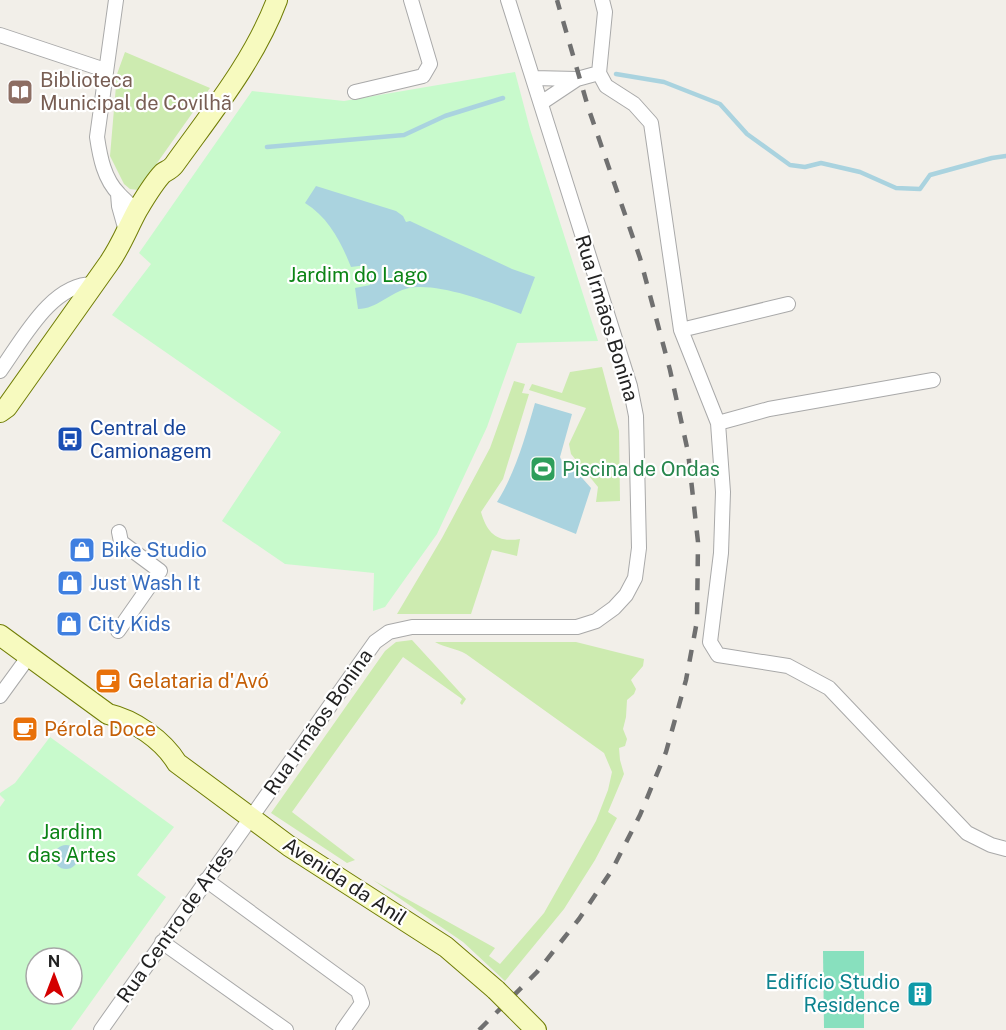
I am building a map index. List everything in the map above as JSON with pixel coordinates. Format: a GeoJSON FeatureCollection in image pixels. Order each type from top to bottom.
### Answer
{"type":"FeatureCollection","features":[{"type":"Feature","properties":{"kind":"street"},"geometry":{"type":"LineString","coordinates":[[116,0],[97,137],[99,156],[108,178],[118,194],[130,203],[127,232],[130,243],[140,230],[169,177],[169,171]]}},
{"type":"Feature","properties":{"kind":"street"},"geometry":{"type":"LineString","coordinates":[[0,412],[7,408],[94,284],[144,200],[164,173],[169,171],[222,99],[247,60],[276,0]]}},
{"type":"Feature","properties":{"kind":"street"},"geometry":{"type":"LineString","coordinates":[[355,92],[423,76],[427,71],[430,64],[411,0]]}},
{"type":"Feature","properties":{"kind":"street","name":"Rua Irmãos Bonina"},"geometry":{"type":"LineString","coordinates":[[250,817],[375,642],[389,632],[412,627],[577,627],[596,621],[614,608],[626,595],[635,578],[639,548],[636,416],[630,386],[507,0]]}},
{"type":"Feature","properties":{"kind":"street"},"geometry":{"type":"LineString","coordinates":[[602,0],[605,12],[599,73],[606,86],[634,104],[651,123],[681,330],[718,423],[723,492],[721,553],[711,642],[718,655],[788,666],[829,688],[967,833],[991,845],[1006,849]]}},
{"type":"Feature","properties":{"kind":"street"},"geometry":{"type":"LineString","coordinates":[[0,35],[105,70]]}},
{"type":"Feature","properties":{"kind":"street"},"geometry":{"type":"LineString","coordinates":[[533,78],[577,78],[599,73]]}},
{"type":"Feature","properties":{"kind":"street"},"geometry":{"type":"LineString","coordinates":[[541,103],[577,78]]}},
{"type":"Feature","properties":{"kind":"street"},"geometry":{"type":"LineString","coordinates":[[118,194],[134,200],[144,200]]}},
{"type":"Feature","properties":{"kind":"street"},"geometry":{"type":"LineString","coordinates":[[0,371],[36,321],[56,299],[67,290],[79,285],[94,284]]}},
{"type":"Feature","properties":{"kind":"street"},"geometry":{"type":"LineString","coordinates":[[681,330],[788,304]]}},
{"type":"Feature","properties":{"kind":"street"},"geometry":{"type":"LineString","coordinates":[[718,423],[780,407],[933,380]]}},
{"type":"Feature","properties":{"kind":"street"},"geometry":{"type":"LineString","coordinates":[[118,631],[160,571],[121,542],[119,532]]}},
{"type":"Feature","properties":{"kind":"street","name":"Avenida da Anil"},"geometry":{"type":"LineString","coordinates":[[0,635],[108,714],[124,718],[146,733],[169,751],[177,763],[289,846],[446,947],[536,1030]]}},
{"type":"Feature","properties":{"kind":"street"},"geometry":{"type":"LineString","coordinates":[[0,696],[29,656]]}},
{"type":"Feature","properties":{"kind":"street","name":"Rua Centro de Artes"},"geometry":{"type":"LineString","coordinates":[[101,1030],[250,817]]}},
{"type":"Feature","properties":{"kind":"street"},"geometry":{"type":"LineString","coordinates":[[206,880],[358,991],[362,1003],[343,1030]]}},
{"type":"Feature","properties":{"kind":"street"},"geometry":{"type":"LineString","coordinates":[[162,942],[286,1030]]}},
{"type":"Feature","properties":{"kind":"green space"},"geometry":{"type":"Polygon","coordinates":[[[125,52],[210,88],[138,190],[130,189],[124,184],[110,156],[117,74],[125,52]]]}},
{"type":"Feature","properties":{"kind":"green space","name":"Jardim do Lago"},"geometry":{"type":"Polygon","coordinates":[[[515,72],[530,129],[598,341],[517,343],[487,427],[437,534],[385,607],[373,611],[374,573],[285,564],[222,521],[281,432],[112,315],[151,264],[139,253],[252,91],[344,101],[515,72]]]}},
{"type":"Feature","properties":{"kind":"green space"},"geometry":{"type":"Polygon","coordinates":[[[602,367],[619,431],[620,501],[596,502],[598,487],[571,454],[569,444],[586,408],[529,390],[532,384],[562,393],[570,372],[602,367]]]}},
{"type":"Feature","properties":{"kind":"green space"},"geometry":{"type":"Polygon","coordinates":[[[514,381],[525,384],[522,393],[529,394],[503,479],[481,512],[486,526],[494,535],[505,539],[520,539],[517,556],[492,550],[471,614],[397,614],[442,538],[490,448],[514,381]]]}},
{"type":"Feature","properties":{"kind":"green space"},"geometry":{"type":"Polygon","coordinates":[[[412,640],[466,699],[462,705],[460,703],[462,699],[403,657],[292,812],[355,860],[347,863],[271,813],[385,651],[396,642],[412,640]]]}},
{"type":"Feature","properties":{"kind":"green space"},"geometry":{"type":"Polygon","coordinates":[[[435,642],[576,642],[644,659],[643,666],[631,680],[636,689],[634,694],[627,700],[623,729],[627,739],[625,746],[619,748],[624,774],[608,812],[617,818],[595,860],[564,909],[505,981],[463,942],[373,880],[495,948],[489,956],[500,964],[544,913],[596,821],[612,772],[604,753],[466,654],[435,642]]]}},
{"type":"Feature","properties":{"kind":"green space","name":"Jardim das Artes"},"geometry":{"type":"Polygon","coordinates":[[[50,737],[174,827],[137,875],[166,897],[71,1030],[0,1030],[0,807],[5,800],[0,793],[15,783],[50,737]]]}},
{"type":"Feature","properties":{"kind":"green space"},"geometry":{"type":"Polygon","coordinates":[[[823,951],[864,951],[864,1028],[824,1028],[823,951]]]}},
{"type":"Feature","properties":{"kind":"water"},"geometry":{"type":"Polygon","coordinates":[[[316,186],[396,211],[403,216],[406,222],[410,221],[512,269],[535,277],[521,314],[465,295],[421,287],[402,290],[371,306],[358,309],[355,288],[370,285],[367,265],[351,267],[333,231],[321,216],[305,203],[316,186]]]}},
{"type":"Feature","properties":{"kind":"water","name":"Piscina de Ondas"},"geometry":{"type":"Polygon","coordinates":[[[535,403],[572,414],[560,457],[563,464],[575,470],[591,488],[576,534],[497,502],[515,466],[535,403]]]}},
{"type":"Feature","properties":{"kind":"water"},"geometry":{"type":"Polygon","coordinates":[[[66,845],[75,848],[78,857],[75,866],[66,869],[57,866],[54,857],[57,848],[66,845]]]}},
{"type":"Feature","properties":{"kind":"waterway"},"geometry":{"type":"LineString","coordinates":[[616,74],[664,82],[720,104],[747,134],[790,165],[805,167],[821,163],[860,172],[896,188],[920,189],[930,175],[1006,156]]}},
{"type":"Feature","properties":{"kind":"waterway"},"geometry":{"type":"LineString","coordinates":[[267,147],[404,135],[445,116],[503,98]]}},
{"type":"Feature","properties":{"kind":"railway"},"geometry":{"type":"LineString","coordinates":[[479,1030],[537,972],[579,919],[612,870],[640,815],[666,752],[686,680],[697,621],[698,542],[688,452],[670,370],[640,258],[588,107],[557,0]]}},
{"type":"Feature","properties":{"kind":"place","name":"Biblioteca Municipal de Covilhã"},"geometry":{"type":"Point","coordinates":[20,92]}},
{"type":"Feature","properties":{"kind":"place","name":"Central de Camionagem"},"geometry":{"type":"Point","coordinates":[70,439]}},
{"type":"Feature","properties":{"kind":"place","name":"Piscina de Ondas"},"geometry":{"type":"Point","coordinates":[543,469]}},
{"type":"Feature","properties":{"kind":"place","name":"Bike Studio"},"geometry":{"type":"Point","coordinates":[82,550]}},
{"type":"Feature","properties":{"kind":"place","name":"Just Wash It"},"geometry":{"type":"Point","coordinates":[70,583]}},
{"type":"Feature","properties":{"kind":"place","name":"City Kids"},"geometry":{"type":"Point","coordinates":[69,624]}},
{"type":"Feature","properties":{"kind":"place","name":"Gelataria d'Avó"},"geometry":{"type":"Point","coordinates":[108,681]}},
{"type":"Feature","properties":{"kind":"place","name":"Pérola Doce"},"geometry":{"type":"Point","coordinates":[25,729]}},
{"type":"Feature","properties":{"kind":"place","name":"Edifício Studio Residence"},"geometry":{"type":"Point","coordinates":[920,994]}}]}
